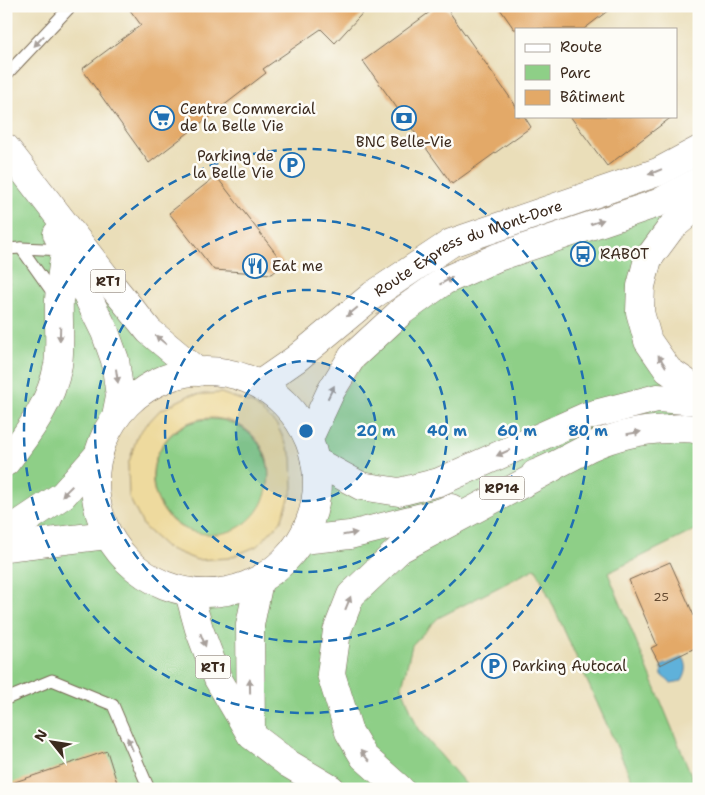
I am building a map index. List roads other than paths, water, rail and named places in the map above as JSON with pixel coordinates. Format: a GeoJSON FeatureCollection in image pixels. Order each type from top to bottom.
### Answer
{"type":"FeatureCollection","features":[{"type":"Feature","properties":{"kind":"main road","name":"RT1"},"geometry":{"type":"LineString","coordinates":[[6,148],[149,331],[198,372]]}},
{"type":"Feature","properties":{"kind":"main road","name":"Route Express du Mont-Dore"},"geometry":{"type":"LineString","coordinates":[[260,384],[296,359],[373,295],[451,242],[658,172],[699,150]]}},
{"type":"Feature","properties":{"kind":"main road","name":"RT1"},"geometry":{"type":"LineString","coordinates":[[30,179],[105,332],[115,360],[120,396],[116,416]]}},
{"type":"Feature","properties":{"kind":"main road","name":"Route Express du Mont-Dore"},"geometry":{"type":"LineString","coordinates":[[313,449],[331,391],[352,357],[402,311],[444,282],[498,257],[658,203],[699,181]]}},
{"type":"Feature","properties":{"kind":"main road"},"geometry":{"type":"LineString","coordinates":[[699,204],[670,228],[648,259],[641,286],[640,312],[648,341],[668,370],[699,391]]}},
{"type":"Feature","properties":{"kind":"main road"},"geometry":{"type":"LineString","coordinates":[[6,462],[34,425],[53,384],[58,361],[59,301],[65,250]]}},
{"type":"Feature","properties":{"kind":"main road"},"geometry":{"type":"LineString","coordinates":[[186,372],[227,374],[260,384],[292,410],[313,449],[316,502],[302,540],[280,567],[259,581],[223,593],[189,593],[142,574],[120,554],[107,535],[98,512],[95,473],[103,441],[116,416],[131,400],[164,379],[186,372]]}},
{"type":"Feature","properties":{"kind":"main road","name":"RP14"},"geometry":{"type":"LineString","coordinates":[[313,449],[361,486],[399,492],[439,482],[587,416],[657,398],[699,401]]}},
{"type":"Feature","properties":{"kind":"main road","name":"RP14"},"geometry":{"type":"LineString","coordinates":[[302,540],[350,535],[442,512],[552,468],[592,446],[623,435],[657,429],[691,427],[699,430]]}},
{"type":"Feature","properties":{"kind":"main road"},"geometry":{"type":"LineString","coordinates":[[6,529],[21,522],[63,495],[99,454]]}},
{"type":"Feature","properties":{"kind":"main road"},"geometry":{"type":"LineString","coordinates":[[400,789],[364,757],[349,732],[334,682],[332,674],[337,630],[351,595],[400,549],[552,468]]}},
{"type":"Feature","properties":{"kind":"main road"},"geometry":{"type":"LineString","coordinates":[[6,547],[107,535]]}},
{"type":"Feature","properties":{"kind":"main road","name":"RT1"},"geometry":{"type":"LineString","coordinates":[[251,735],[250,626],[259,581]]}},
{"type":"Feature","properties":{"kind":"main road","name":"RT1"},"geometry":{"type":"LineString","coordinates":[[189,593],[199,629],[218,679],[251,735],[289,764],[331,789]]}},
{"type":"Feature","properties":{"kind":"lane"},"geometry":{"type":"LineString","coordinates":[[6,75],[72,6]]}},
{"type":"Feature","properties":{"kind":"lane"},"geometry":{"type":"LineString","coordinates":[[21,248],[59,301]]}},
{"type":"Feature","properties":{"kind":"lane"},"geometry":{"type":"LineString","coordinates":[[6,249],[65,250]]}},
{"type":"Feature","properties":{"kind":"lane"},"geometry":{"type":"LineString","coordinates":[[6,699],[52,680],[113,705],[149,789]]}},
{"type":"Feature","properties":{"kind":"water"},"geometry":{"type":"Polygon","coordinates":[[[683,657],[686,666],[684,678],[682,681],[671,683],[662,676],[661,666],[683,657]]]}},
{"type":"Feature","properties":{"kind":"place","name":"Centre Commercial de la Belle Vie"},"geometry":{"type":"Point","coordinates":[162,118]}},
{"type":"Feature","properties":{"kind":"place","name":"BNC Belle-Vie"},"geometry":{"type":"Point","coordinates":[404,118]}},
{"type":"Feature","properties":{"kind":"place","name":"Parking de la Belle Vie"},"geometry":{"type":"Point","coordinates":[292,165]}},
{"type":"Feature","properties":{"kind":"place","name":"RABOT"},"geometry":{"type":"Point","coordinates":[583,254]}},
{"type":"Feature","properties":{"kind":"place","name":"Eat me"},"geometry":{"type":"Point","coordinates":[255,266]}},
{"type":"Feature","properties":{"kind":"place","name":"Parking Autocal"},"geometry":{"type":"Point","coordinates":[494,666]}}]}
